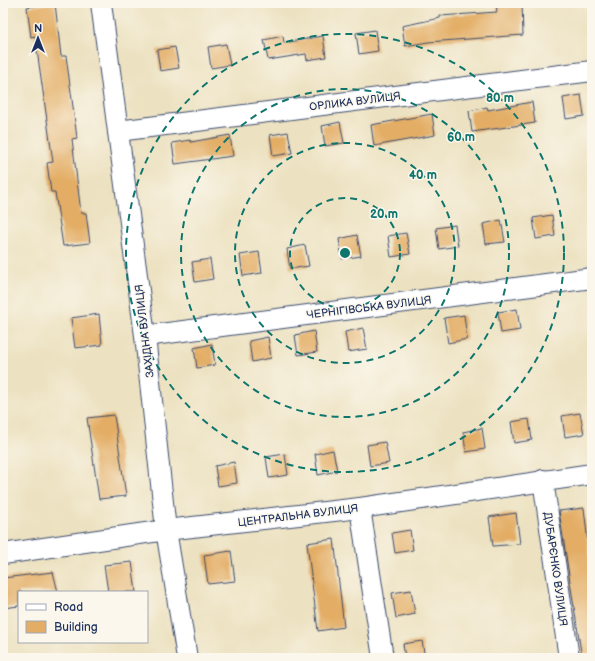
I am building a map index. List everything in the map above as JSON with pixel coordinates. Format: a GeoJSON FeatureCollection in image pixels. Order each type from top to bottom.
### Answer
{"type":"FeatureCollection","features":[{"type":"Feature","properties":{"kind":"street","name":"ЗАХІДНА ВУЛИЦЯ"},"geometry":{"type":"LineString","coordinates":[[101,3],[145,336],[166,530],[186,658]]}},
{"type":"Feature","properties":{"kind":"street","name":"ОРЛИКА ВУЛИЦЯ"},"geometry":{"type":"LineString","coordinates":[[118,131],[592,72]]}},
{"type":"Feature","properties":{"kind":"street","name":"ЧЕРНІГІВСЬКА ВУЛИЦЯ"},"geometry":{"type":"LineString","coordinates":[[145,336],[592,278]]}},
{"type":"Feature","properties":{"kind":"street","name":"ЦЕНТРАЛЬНА ВУЛИЦЯ"},"geometry":{"type":"LineString","coordinates":[[3,554],[166,530],[360,508],[592,474]]}},
{"type":"Feature","properties":{"kind":"street","name":"ДУБАРЄНКО ВУЛИЦЯ"},"geometry":{"type":"LineString","coordinates":[[543,480],[569,658]]}},
{"type":"Feature","properties":{"kind":"street"},"geometry":{"type":"LineString","coordinates":[[360,508],[384,658]]}},
{"type":"Feature","properties":{"kind":"building"},"geometry":{"type":"Polygon","coordinates":[[[55,3],[61,56],[66,56],[77,138],[72,139],[81,213],[86,213],[90,243],[63,246],[55,192],[51,192],[47,163],[53,162],[35,36],[31,37],[27,7],[55,3]]]}},
{"type":"Feature","properties":{"kind":"building"},"geometry":{"type":"Polygon","coordinates":[[[496,3],[522,3],[523,35],[428,42],[405,46],[402,26],[440,18],[440,16],[497,12],[496,3]]]}},
{"type":"Feature","properties":{"kind":"building"},"geometry":{"type":"Polygon","coordinates":[[[375,30],[378,51],[359,54],[356,33],[375,30]]]}},
{"type":"Feature","properties":{"kind":"building"},"geometry":{"type":"Polygon","coordinates":[[[283,36],[284,43],[323,36],[326,57],[307,60],[306,54],[268,60],[264,40],[283,36]]]}},
{"type":"Feature","properties":{"kind":"building"},"geometry":{"type":"Polygon","coordinates":[[[226,44],[230,65],[211,68],[208,47],[226,44]]]}},
{"type":"Feature","properties":{"kind":"building"},"geometry":{"type":"Polygon","coordinates":[[[175,47],[179,68],[160,71],[157,50],[175,47]]]}},
{"type":"Feature","properties":{"kind":"building"},"geometry":{"type":"Polygon","coordinates":[[[581,95],[584,116],[566,119],[563,98],[581,95]]]}},
{"type":"Feature","properties":{"kind":"building"},"geometry":{"type":"Polygon","coordinates":[[[532,102],[535,123],[472,132],[469,111],[487,107],[488,110],[532,102]]]}},
{"type":"Feature","properties":{"kind":"building"},"geometry":{"type":"Polygon","coordinates":[[[432,114],[435,135],[374,146],[371,125],[432,114]]]}},
{"type":"Feature","properties":{"kind":"building"},"geometry":{"type":"Polygon","coordinates":[[[340,122],[344,143],[325,146],[322,126],[340,122]]]}},
{"type":"Feature","properties":{"kind":"building"},"geometry":{"type":"Polygon","coordinates":[[[288,132],[292,153],[273,156],[270,135],[288,132]]]}},
{"type":"Feature","properties":{"kind":"building"},"geometry":{"type":"Polygon","coordinates":[[[230,135],[233,156],[175,164],[172,143],[190,140],[191,142],[230,135]]]}},
{"type":"Feature","properties":{"kind":"building"},"geometry":{"type":"Polygon","coordinates":[[[552,215],[555,236],[536,239],[533,218],[552,215]]]}},
{"type":"Feature","properties":{"kind":"building"},"geometry":{"type":"Polygon","coordinates":[[[501,220],[505,242],[486,244],[483,224],[501,220]]]}},
{"type":"Feature","properties":{"kind":"building"},"geometry":{"type":"Polygon","coordinates":[[[455,225],[458,246],[439,249],[436,228],[455,225]]]}},
{"type":"Feature","properties":{"kind":"building"},"geometry":{"type":"Polygon","coordinates":[[[406,233],[410,254],[391,257],[388,236],[406,233]]]}},
{"type":"Feature","properties":{"kind":"building"},"geometry":{"type":"Polygon","coordinates":[[[357,235],[361,256],[342,259],[339,239],[357,235]]]}},
{"type":"Feature","properties":{"kind":"building"},"geometry":{"type":"Polygon","coordinates":[[[305,245],[309,266],[290,269],[287,249],[305,245]]]}},
{"type":"Feature","properties":{"kind":"building"},"geometry":{"type":"Polygon","coordinates":[[[259,252],[262,273],[243,276],[240,255],[259,252]]]}},
{"type":"Feature","properties":{"kind":"building"},"geometry":{"type":"Polygon","coordinates":[[[210,259],[213,279],[195,282],[192,262],[210,259]]]}},
{"type":"Feature","properties":{"kind":"building"},"geometry":{"type":"Polygon","coordinates":[[[517,309],[520,330],[501,333],[498,312],[517,309]]]}},
{"type":"Feature","properties":{"kind":"building"},"geometry":{"type":"Polygon","coordinates":[[[99,314],[102,345],[75,348],[71,318],[99,314]]]}},
{"type":"Feature","properties":{"kind":"building"},"geometry":{"type":"Polygon","coordinates":[[[464,315],[467,339],[448,343],[444,318],[464,315]]]}},
{"type":"Feature","properties":{"kind":"building"},"geometry":{"type":"Polygon","coordinates":[[[363,328],[367,349],[348,352],[345,332],[363,328]]]}},
{"type":"Feature","properties":{"kind":"building"},"geometry":{"type":"Polygon","coordinates":[[[314,331],[317,352],[298,355],[295,335],[314,331]]]}},
{"type":"Feature","properties":{"kind":"building"},"geometry":{"type":"Polygon","coordinates":[[[268,337],[271,358],[252,362],[249,341],[268,337]]]}},
{"type":"Feature","properties":{"kind":"building"},"geometry":{"type":"Polygon","coordinates":[[[212,344],[215,365],[197,368],[194,348],[212,344]]]}},
{"type":"Feature","properties":{"kind":"building"},"geometry":{"type":"Polygon","coordinates":[[[580,413],[584,434],[565,437],[562,416],[580,413]]]}},
{"type":"Feature","properties":{"kind":"building"},"geometry":{"type":"Polygon","coordinates":[[[114,415],[126,496],[99,499],[87,418],[114,415]]]}},
{"type":"Feature","properties":{"kind":"building"},"geometry":{"type":"Polygon","coordinates":[[[529,419],[532,440],[514,443],[511,422],[529,419]]]}},
{"type":"Feature","properties":{"kind":"building"},"geometry":{"type":"Polygon","coordinates":[[[482,428],[485,449],[466,452],[463,432],[482,428]]]}},
{"type":"Feature","properties":{"kind":"building"},"geometry":{"type":"Polygon","coordinates":[[[385,442],[389,463],[370,466],[367,445],[385,442]]]}},
{"type":"Feature","properties":{"kind":"building"},"geometry":{"type":"Polygon","coordinates":[[[333,450],[337,471],[318,475],[315,454],[333,450]]]}},
{"type":"Feature","properties":{"kind":"building"},"geometry":{"type":"Polygon","coordinates":[[[285,454],[288,475],[269,478],[266,457],[285,454]]]}},
{"type":"Feature","properties":{"kind":"building"},"geometry":{"type":"Polygon","coordinates":[[[234,462],[237,483],[218,486],[215,466],[234,462]]]}},
{"type":"Feature","properties":{"kind":"building"},"geometry":{"type":"Polygon","coordinates":[[[584,508],[590,561],[592,561],[592,658],[582,658],[559,511],[584,508]]]}},
{"type":"Feature","properties":{"kind":"building"},"geometry":{"type":"Polygon","coordinates":[[[516,513],[520,544],[493,546],[489,517],[516,513]]]}},
{"type":"Feature","properties":{"kind":"building"},"geometry":{"type":"Polygon","coordinates":[[[410,530],[413,550],[395,553],[392,533],[410,530]]]}},
{"type":"Feature","properties":{"kind":"building"},"geometry":{"type":"Polygon","coordinates":[[[334,539],[344,627],[318,631],[307,543],[334,539]]]}},
{"type":"Feature","properties":{"kind":"building"},"geometry":{"type":"Polygon","coordinates":[[[231,551],[235,581],[208,584],[204,555],[231,551]]]}},
{"type":"Feature","properties":{"kind":"building"},"geometry":{"type":"Polygon","coordinates":[[[132,562],[136,591],[108,591],[104,565],[132,562]]]}},
{"type":"Feature","properties":{"kind":"building"},"geometry":{"type":"Polygon","coordinates":[[[53,572],[58,591],[18,591],[18,606],[3,608],[3,578],[53,572]]]}},
{"type":"Feature","properties":{"kind":"building"},"geometry":{"type":"Polygon","coordinates":[[[411,590],[415,614],[396,618],[392,593],[411,590]]]}},
{"type":"Feature","properties":{"kind":"building"},"geometry":{"type":"Polygon","coordinates":[[[422,641],[425,658],[405,658],[403,644],[422,641]]]}}]}
